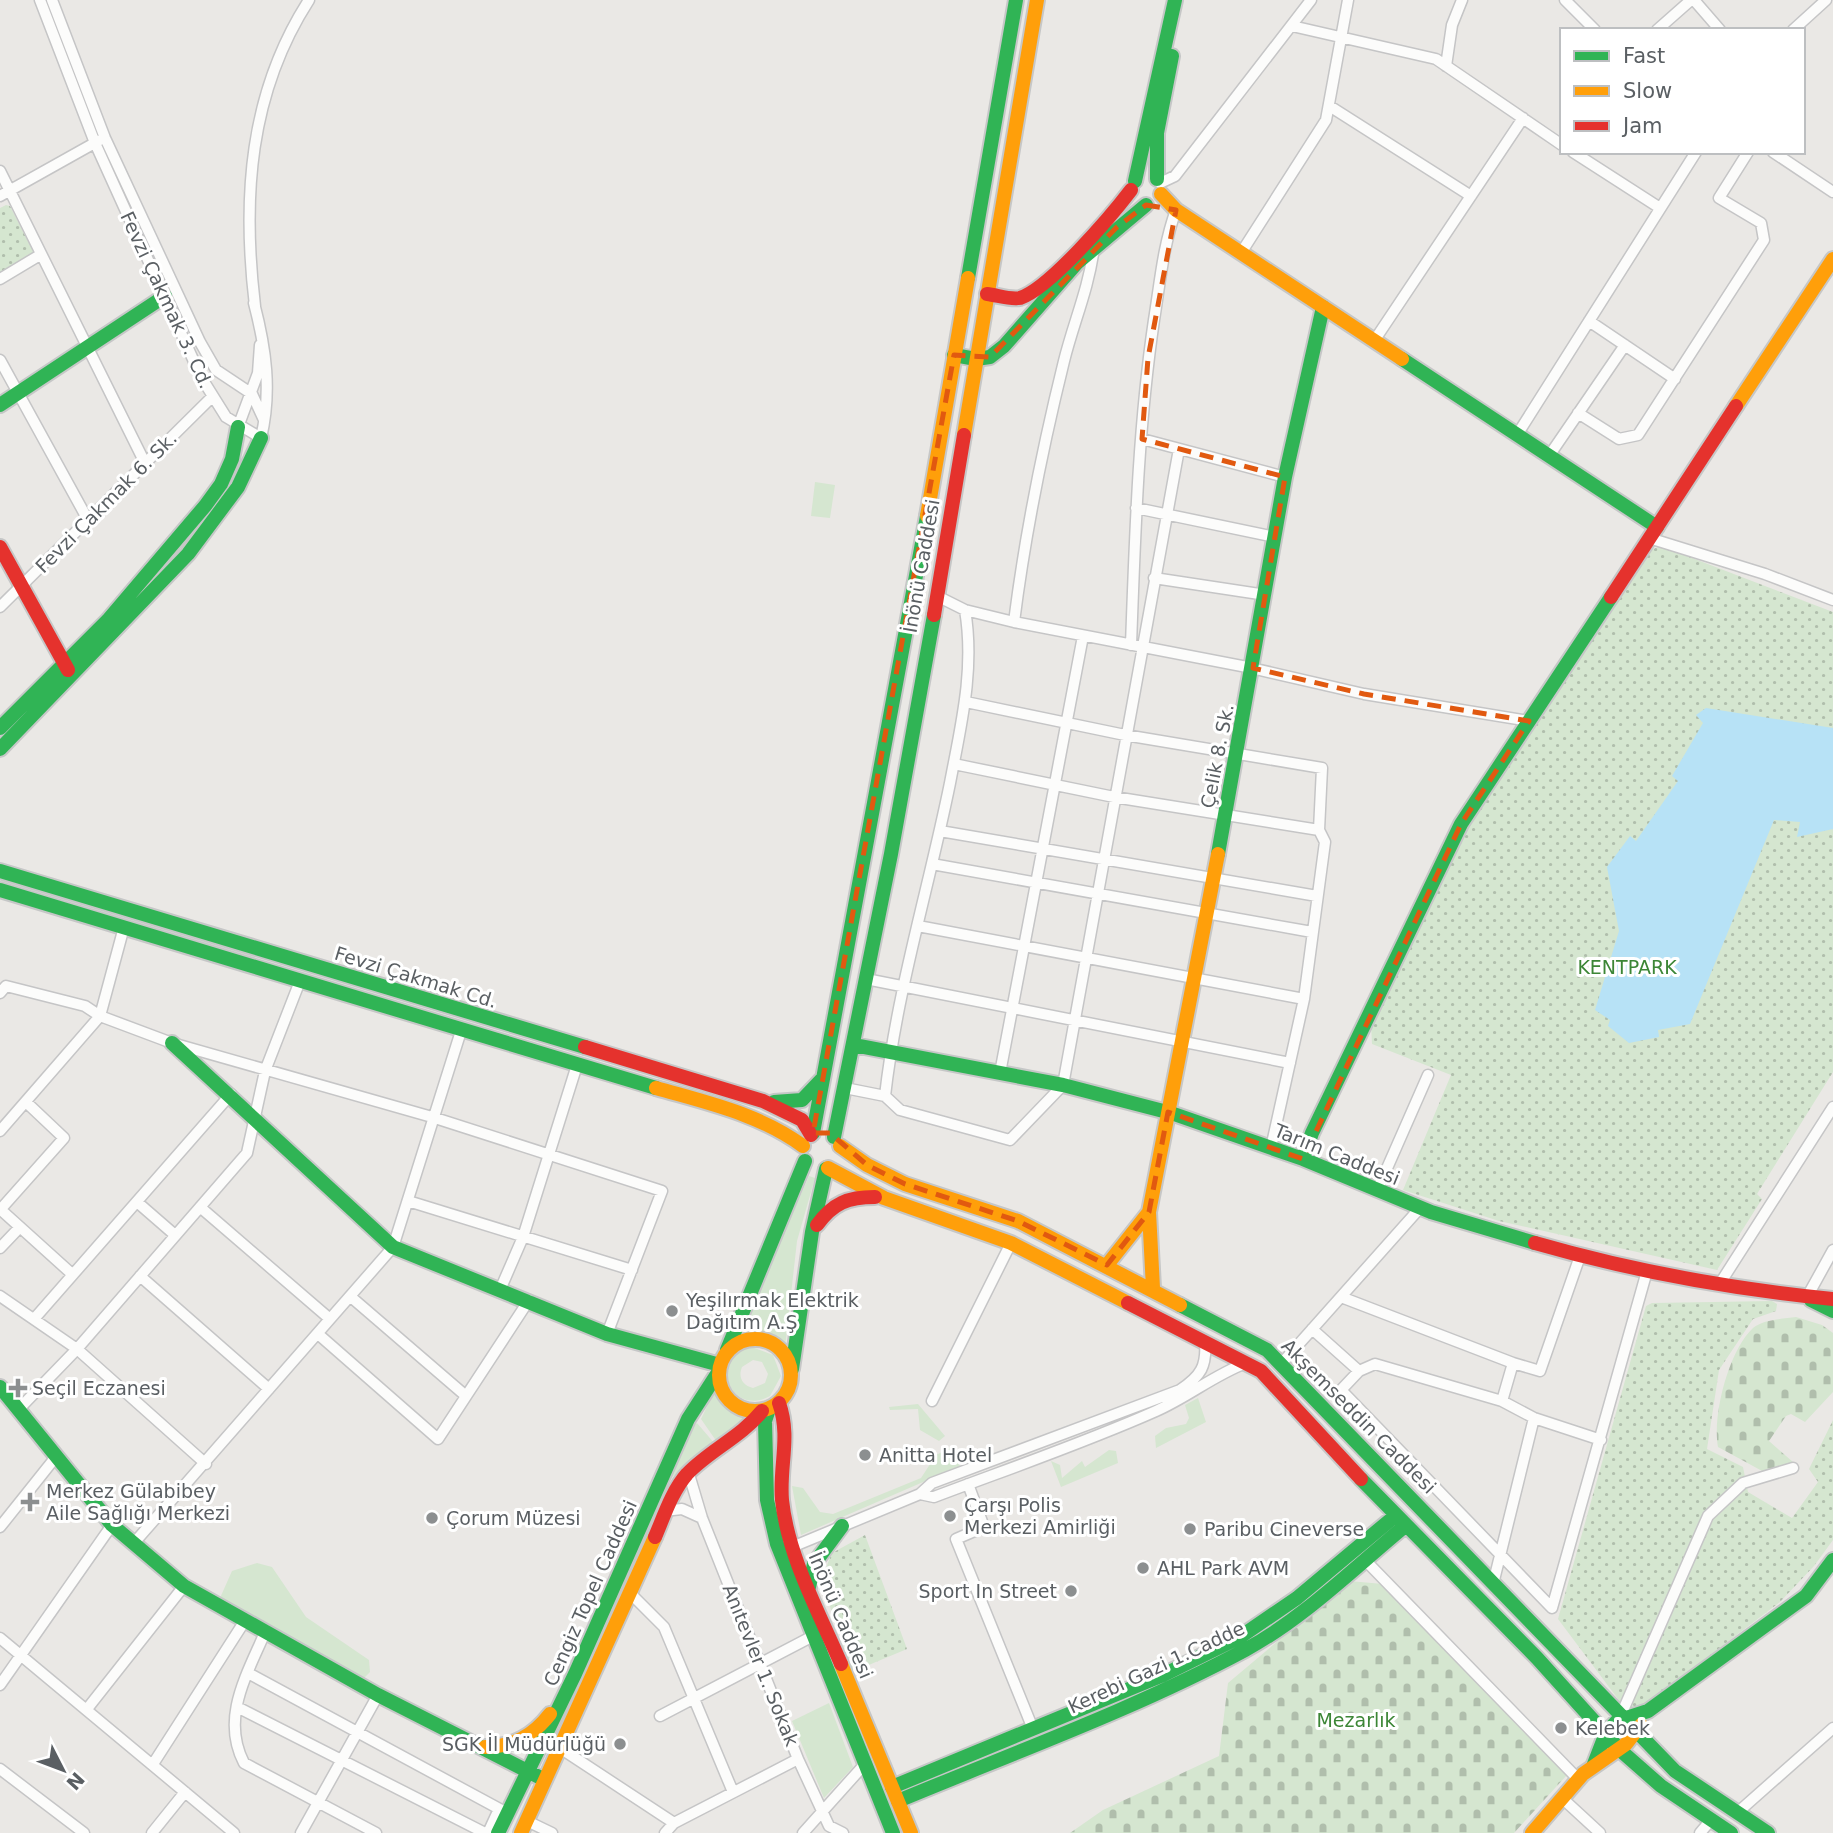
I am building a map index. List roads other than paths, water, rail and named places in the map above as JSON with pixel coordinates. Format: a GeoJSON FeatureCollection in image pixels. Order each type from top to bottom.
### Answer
{"type":"FeatureCollection","features":[{"type":"Feature","properties":{"kind":"street"},"geometry":{"type":"LineString","coordinates":[[40,0],[100,141]]}},
{"type":"Feature","properties":{"kind":"street"},"geometry":{"type":"LineString","coordinates":[[52,0],[100,141]]}},
{"type":"Feature","properties":{"kind":"street"},"geometry":{"type":"LineString","coordinates":[[0,728],[153,570],[213,495],[232,459],[238,427],[252,394],[261,348],[254,303],[250,225],[251,168],[258,117],[274,66],[292,26],[309,0]]}},
{"type":"Feature","properties":{"kind":"street","name":"İnönü Caddesi"},"geometry":{"type":"LineString","coordinates":[[727,1351],[808,1144],[823,1076],[1016,0]]}},
{"type":"Feature","properties":{"kind":"street","name":"İnönü Caddesi"},"geometry":{"type":"LineString","coordinates":[[837,1141],[937,596],[1037,0]]}},
{"type":"Feature","properties":{"kind":"street"},"geometry":{"type":"LineString","coordinates":[[1155,193],[1134,199],[1133,185],[1175,0]]}},
{"type":"Feature","properties":{"kind":"street"},"geometry":{"type":"LineString","coordinates":[[1155,193],[1157,133],[1183,0]]}},
{"type":"Feature","properties":{"kind":"street"},"geometry":{"type":"LineString","coordinates":[[954,355],[975,359],[990,357],[1004,346],[1094,247],[1175,176],[1311,0]]}},
{"type":"Feature","properties":{"kind":"street"},"geometry":{"type":"LineString","coordinates":[[1241,253],[1326,120],[1331,107],[1348,0]]}},
{"type":"Feature","properties":{"kind":"street"},"geometry":{"type":"LineString","coordinates":[[1447,66],[1452,25],[1462,0]]}},
{"type":"Feature","properties":{"kind":"street"},"geometry":{"type":"LineString","coordinates":[[1565,0],[1593,28]]}},
{"type":"Feature","properties":{"kind":"street"},"geometry":{"type":"LineString","coordinates":[[1659,28],[1693,0],[1718,28]]}},
{"type":"Feature","properties":{"kind":"street"},"geometry":{"type":"LineString","coordinates":[[1795,28],[1826,0]]}},
{"type":"Feature","properties":{"kind":"street"},"geometry":{"type":"LineString","coordinates":[[1292,26],[1436,59],[1560,144]]}},
{"type":"Feature","properties":{"kind":"street"},"geometry":{"type":"LineString","coordinates":[[1331,107],[1471,196]]}},
{"type":"Feature","properties":{"kind":"street"},"geometry":{"type":"LineString","coordinates":[[1374,341],[1523,118]]}},
{"type":"Feature","properties":{"kind":"street"},"geometry":{"type":"LineString","coordinates":[[4,193],[100,141]]}},
{"type":"Feature","properties":{"kind":"street","name":"Fevzi Çakmak 3. Cd."},"geometry":{"type":"LineString","coordinates":[[100,141],[165,296],[212,397],[226,417],[238,427],[263,431]]}},
{"type":"Feature","properties":{"kind":"street","name":"Fevzi Çakmak 3. Cd."},"geometry":{"type":"LineString","coordinates":[[100,141],[216,370],[252,394]]}},
{"type":"Feature","properties":{"kind":"street"},"geometry":{"type":"LineString","coordinates":[[1576,154],[1660,208]]}},
{"type":"Feature","properties":{"kind":"street"},"geometry":{"type":"LineString","coordinates":[[1517,435],[1695,154]]}},
{"type":"Feature","properties":{"kind":"street"},"geometry":{"type":"LineString","coordinates":[[1578,413],[1619,439],[1634,438],[1675,379],[1765,240],[1761,222],[1719,198],[1747,154]]}},
{"type":"Feature","properties":{"kind":"street"},"geometry":{"type":"LineString","coordinates":[[1776,154],[1833,192]]}},
{"type":"Feature","properties":{"kind":"street"},"geometry":{"type":"LineString","coordinates":[[0,171],[4,193],[40,255],[145,463]]}},
{"type":"Feature","properties":{"kind":"street"},"geometry":{"type":"LineString","coordinates":[[987,293],[1020,298],[1036,289],[1110,217],[1143,175],[1155,193],[1176,210],[1549,456],[1653,533],[1833,600]]}},
{"type":"Feature","properties":{"kind":"street"},"geometry":{"type":"LineString","coordinates":[[845,1088],[886,1096],[900,1110],[1010,1140],[1063,1085],[1125,735],[1136,647],[1136,508],[1142,439],[1156,304],[1167,236],[1176,210]]}},
{"type":"Feature","properties":{"kind":"street"},"geometry":{"type":"LineString","coordinates":[[1014,622],[1020,572],[1064,359],[1089,285],[1094,247]]}},
{"type":"Feature","properties":{"kind":"street"},"geometry":{"type":"LineString","coordinates":[[0,279],[40,255]]}},
{"type":"Feature","properties":{"kind":"street"},"geometry":{"type":"LineString","coordinates":[[1303,1159],[1312,1133],[1461,824],[1833,259]]}},
{"type":"Feature","properties":{"kind":"street"},"geometry":{"type":"LineString","coordinates":[[0,405],[165,296]]}},
{"type":"Feature","properties":{"kind":"street"},"geometry":{"type":"LineString","coordinates":[[0,749],[170,575],[214,521],[251,467],[268,409],[267,352],[254,303]]}},
{"type":"Feature","properties":{"kind":"street","name":"Çelik 8. Sk."},"geometry":{"type":"LineString","coordinates":[[1149,1212],[1254,668],[1285,477],[1323,307]]}},
{"type":"Feature","properties":{"kind":"street"},"geometry":{"type":"LineString","coordinates":[[1589,321],[1675,379]]}},
{"type":"Feature","properties":{"kind":"street"},"geometry":{"type":"LineString","coordinates":[[1549,456],[1625,345]]}},
{"type":"Feature","properties":{"kind":"street"},"geometry":{"type":"LineString","coordinates":[[0,360],[88,520]]}},
{"type":"Feature","properties":{"kind":"street"},"geometry":{"type":"LineString","coordinates":[[252,394],[260,406],[263,431]]}},
{"type":"Feature","properties":{"kind":"street","name":"Fevzi Çakmak 6. Sk."},"geometry":{"type":"LineString","coordinates":[[0,607],[212,397]]}},
{"type":"Feature","properties":{"kind":"street"},"geometry":{"type":"LineString","coordinates":[[1142,439],[1285,477]]}},
{"type":"Feature","properties":{"kind":"street"},"geometry":{"type":"LineString","coordinates":[[1136,647],[1154,578],[1179,449]]}},
{"type":"Feature","properties":{"kind":"street"},"geometry":{"type":"LineString","coordinates":[[1136,508],[1275,537]]}},
{"type":"Feature","properties":{"kind":"street"},"geometry":{"type":"LineString","coordinates":[[0,547],[23,584],[72,677]]}},
{"type":"Feature","properties":{"kind":"street"},"geometry":{"type":"LineString","coordinates":[[1154,578],[1266,595]]}},
{"type":"Feature","properties":{"kind":"street"},"geometry":{"type":"LineString","coordinates":[[937,596],[965,610],[1014,622],[1254,668],[1364,694],[1529,721]]}},
{"type":"Feature","properties":{"kind":"street"},"geometry":{"type":"LineString","coordinates":[[886,1096],[890,1051],[966,702],[970,645],[965,610]]}},
{"type":"Feature","properties":{"kind":"street"},"geometry":{"type":"LineString","coordinates":[[1000,1073],[1083,636]]}},
{"type":"Feature","properties":{"kind":"street"},"geometry":{"type":"LineString","coordinates":[[966,702],[1125,735],[1322,768],[1319,830],[1325,842],[1304,999],[1271,1148]]}},
{"type":"Feature","properties":{"kind":"street"},"geometry":{"type":"LineString","coordinates":[[954,764],[1114,797],[1225,817],[1319,830]]}},
{"type":"Feature","properties":{"kind":"street"},"geometry":{"type":"LineString","coordinates":[[940,831],[1317,896]]}},
{"type":"Feature","properties":{"kind":"street"},"geometry":{"type":"LineString","coordinates":[[932,864],[1312,932]]}},
{"type":"Feature","properties":{"kind":"street","name":"Fevzi Çakmak Cd."},"geometry":{"type":"LineString","coordinates":[[0,871],[763,1101],[802,1120],[808,1144]]}},
{"type":"Feature","properties":{"kind":"street","name":"Fevzi Çakmak Cd."},"geometry":{"type":"LineString","coordinates":[[0,890],[461,1031],[754,1117],[808,1144]]}},
{"type":"Feature","properties":{"kind":"street"},"geometry":{"type":"LineString","coordinates":[[918,926],[1086,957],[1194,981],[1304,999]]}},
{"type":"Feature","properties":{"kind":"street"},"geometry":{"type":"LineString","coordinates":[[0,1131],[100,1016],[124,927]]}},
{"type":"Feature","properties":{"kind":"street"},"geometry":{"type":"LineString","coordinates":[[866,979],[1290,1063]]}},
{"type":"Feature","properties":{"kind":"street"},"geometry":{"type":"LineString","coordinates":[[18,1410],[77,1349],[247,1153],[257,1120],[265,1071],[300,981]]}},
{"type":"Feature","properties":{"kind":"street"},"geometry":{"type":"LineString","coordinates":[[0,993],[6,986],[85,1006],[100,1016],[172,1042],[432,1117],[662,1191],[607,1334]]}},
{"type":"Feature","properties":{"kind":"street"},"geometry":{"type":"LineString","coordinates":[[134,1543],[393,1247],[461,1031]]}},
{"type":"Feature","properties":{"kind":"street"},"geometry":{"type":"LineString","coordinates":[[172,1042],[393,1247],[529,1300],[607,1334],[719,1368]]}},
{"type":"Feature","properties":{"kind":"street","name":"Tarım Caddesi"},"geometry":{"type":"LineString","coordinates":[[854,1045],[1063,1085],[1168,1112],[1303,1159],[1420,1208],[1580,1256],[1719,1285],[1833,1299]]}},
{"type":"Feature","properties":{"kind":"street"},"geometry":{"type":"LineString","coordinates":[[500,1290],[523,1237],[577,1065]]}},
{"type":"Feature","properties":{"kind":"street"},"geometry":{"type":"LineString","coordinates":[[1377,1191],[1428,1075]]}},
{"type":"Feature","properties":{"kind":"street"},"geometry":{"type":"LineString","coordinates":[[763,1101],[793,1104],[807,1098],[823,1076]]}},
{"type":"Feature","properties":{"kind":"street"},"geometry":{"type":"LineString","coordinates":[[34,1319],[231,1094]]}},
{"type":"Feature","properties":{"kind":"street"},"geometry":{"type":"LineString","coordinates":[[27,1103],[64,1138],[0,1209],[72,1273]]}},
{"type":"Feature","properties":{"kind":"street"},"geometry":{"type":"LineString","coordinates":[[1719,1285],[1833,1107]]}},
{"type":"Feature","properties":{"kind":"street"},"geometry":{"type":"LineString","coordinates":[[792,1370],[781,1349],[771,1342],[747,1339],[727,1351],[719,1368],[723,1393],[730,1402],[751,1412],[770,1408],[787,1394],[792,1370],[812,1232],[827,1168],[839,1157],[837,1141],[824,1132],[808,1144],[813,1167],[827,1168]]}},
{"type":"Feature","properties":{"kind":"street","name":"Akşemseddin Caddesi"},"geometry":{"type":"LineString","coordinates":[[837,1141],[867,1166],[905,1184],[1018,1221],[1153,1288],[1267,1350],[1494,1580],[1675,1771],[1768,1833]]}},
{"type":"Feature","properties":{"kind":"street","name":"Akşemseddin Caddesi"},"geometry":{"type":"LineString","coordinates":[[827,1168],[884,1198],[1011,1242],[1261,1371],[1400,1521],[1537,1658],[1620,1750],[1661,1786],[1731,1833]]}},
{"type":"Feature","properties":{"kind":"street"},"geometry":{"type":"LineString","coordinates":[[812,1232],[828,1208],[851,1196],[884,1198]]}},
{"type":"Feature","properties":{"kind":"street"},"geometry":{"type":"LineString","coordinates":[[408,1201],[632,1270]]}},
{"type":"Feature","properties":{"kind":"street"},"geometry":{"type":"LineString","coordinates":[[137,1202],[175,1235]]}},
{"type":"Feature","properties":{"kind":"street"},"geometry":{"type":"LineString","coordinates":[[200,1207],[330,1319]]}},
{"type":"Feature","properties":{"kind":"street"},"geometry":{"type":"LineString","coordinates":[[1282,1363],[1420,1208]]}},
{"type":"Feature","properties":{"kind":"street"},"geometry":{"type":"LineString","coordinates":[[1107,1265],[1149,1212]]}},
{"type":"Feature","properties":{"kind":"street"},"geometry":{"type":"LineString","coordinates":[[1149,1212],[1153,1288]]}},
{"type":"Feature","properties":{"kind":"street"},"geometry":{"type":"LineString","coordinates":[[0,1248],[20,1227]]}},
{"type":"Feature","properties":{"kind":"street"},"geometry":{"type":"LineString","coordinates":[[932,1401],[1011,1242]]}},
{"type":"Feature","properties":{"kind":"street"},"geometry":{"type":"LineString","coordinates":[[1807,1297],[1833,1250]]}},
{"type":"Feature","properties":{"kind":"street"},"geometry":{"type":"LineString","coordinates":[[1341,1297],[1540,1371],[1580,1256]]}},
{"type":"Feature","properties":{"kind":"street"},"geometry":{"type":"LineString","coordinates":[[1601,1440],[1534,1418],[1502,1401],[1375,1364],[1359,1371],[1341,1390],[1552,1608],[1601,1440],[1647,1270]]}},
{"type":"Feature","properties":{"kind":"street"},"geometry":{"type":"LineString","coordinates":[[140,1276],[269,1390]]}},
{"type":"Feature","properties":{"kind":"street"},"geometry":{"type":"LineString","coordinates":[[0,1296],[77,1349],[205,1464]]}},
{"type":"Feature","properties":{"kind":"street"},"geometry":{"type":"LineString","coordinates":[[351,1297],[466,1396]]}},
{"type":"Feature","properties":{"kind":"street","name":"Tarım Caddesi"},"geometry":{"type":"LineString","coordinates":[[1807,1297],[1833,1311]]}},
{"type":"Feature","properties":{"kind":"street"},"geometry":{"type":"LineString","coordinates":[[318,1334],[438,1439],[529,1300]]}},
{"type":"Feature","properties":{"kind":"street"},"geometry":{"type":"LineString","coordinates":[[1312,1329],[1359,1371]]}},
{"type":"Feature","properties":{"kind":"street"},"geometry":{"type":"LineString","coordinates":[[792,1547],[920,1494],[932,1483],[1180,1390],[1197,1378],[1207,1362],[1205,1341]]}},
{"type":"Feature","properties":{"kind":"street"},"geometry":{"type":"LineString","coordinates":[[920,1494],[934,1497],[1157,1411],[1196,1392],[1220,1372],[1246,1363]]}},
{"type":"Feature","properties":{"kind":"street"},"geometry":{"type":"LineString","coordinates":[[1502,1401],[1513,1363]]}},
{"type":"Feature","properties":{"kind":"street","name":"Cengiz Topel Caddesi"},"geometry":{"type":"LineString","coordinates":[[498,1833],[503,1811],[529,1771],[575,1674],[688,1419],[719,1368]]}},
{"type":"Feature","properties":{"kind":"street"},"geometry":{"type":"LineString","coordinates":[[0,1387],[112,1525],[184,1586],[378,1695],[543,1779]]}},
{"type":"Feature","properties":{"kind":"street","name":"İnönü Caddesi"},"geometry":{"type":"LineString","coordinates":[[889,1830],[777,1544],[767,1500],[765,1421],[770,1408],[786,1423],[782,1499],[792,1547],[911,1833]]}},
{"type":"Feature","properties":{"kind":"street","name":"Cengiz Topel Caddesi"},"geometry":{"type":"LineString","coordinates":[[524,1827],[664,1511],[688,1471],[754,1423],[770,1408]]}},
{"type":"Feature","properties":{"kind":"street"},"geometry":{"type":"LineString","coordinates":[[1494,1580],[1534,1418]]}},
{"type":"Feature","properties":{"kind":"street"},"geometry":{"type":"LineString","coordinates":[[0,1527],[55,1458]]}},
{"type":"Feature","properties":{"kind":"street"},"geometry":{"type":"LineString","coordinates":[[1594,1764],[1604,1733],[1621,1715],[1708,1517],[1743,1483],[1793,1468]]}},
{"type":"Feature","properties":{"kind":"street","name":"Anıtevler 1. Sokak"},"geometry":{"type":"LineString","coordinates":[[688,1471],[702,1518],[798,1759],[822,1812]]}},
{"type":"Feature","properties":{"kind":"street"},"geometry":{"type":"LineString","coordinates":[[968,1484],[984,1527],[956,1539],[1035,1735]]}},
{"type":"Feature","properties":{"kind":"street"},"geometry":{"type":"LineString","coordinates":[[664,1511],[681,1509],[702,1518]]}},
{"type":"Feature","properties":{"kind":"street","name":"Kerebi Gazi 1.Cadde"},"geometry":{"type":"LineString","coordinates":[[1035,1735],[1168,1687],[1247,1649],[1305,1609],[1364,1560],[1400,1521]]}},
{"type":"Feature","properties":{"kind":"street","name":"Kerebi Gazi 1.Cadde"},"geometry":{"type":"LineString","coordinates":[[895,1794],[1035,1735],[1240,1637],[1400,1521]]}},
{"type":"Feature","properties":{"kind":"street"},"geometry":{"type":"LineString","coordinates":[[0,1685],[112,1525]]}},
{"type":"Feature","properties":{"kind":"street"},"geometry":{"type":"LineString","coordinates":[[809,1589],[814,1564],[842,1526]]}},
{"type":"Feature","properties":{"kind":"street"},"geometry":{"type":"LineString","coordinates":[[1364,1560],[1578,1779]]}},
{"type":"Feature","properties":{"kind":"street"},"geometry":{"type":"LineString","coordinates":[[1621,1715],[1648,1711],[1806,1597],[1833,1560]]}},
{"type":"Feature","properties":{"kind":"street"},"geometry":{"type":"LineString","coordinates":[[87,1709],[184,1586]]}},
{"type":"Feature","properties":{"kind":"street"},"geometry":{"type":"LineString","coordinates":[[629,1592],[664,1627],[696,1698],[733,1792]]}},
{"type":"Feature","properties":{"kind":"street"},"geometry":{"type":"LineString","coordinates":[[153,1764],[246,1619]]}},
{"type":"Feature","properties":{"kind":"street"},"geometry":{"type":"LineString","coordinates":[[266,1630],[248,1673],[232,1729],[244,1763],[376,1833]]}},
{"type":"Feature","properties":{"kind":"street"},"geometry":{"type":"LineString","coordinates":[[660,1716],[813,1636]]}},
{"type":"Feature","properties":{"kind":"street"},"geometry":{"type":"LineString","coordinates":[[0,1638],[234,1833]]}},
{"type":"Feature","properties":{"kind":"street"},"geometry":{"type":"LineString","coordinates":[[248,1673],[356,1734],[503,1811],[524,1827],[552,1833]]}},
{"type":"Feature","properties":{"kind":"street"},"geometry":{"type":"LineString","coordinates":[[480,1746],[503,1748],[536,1731],[575,1674]]}},
{"type":"Feature","properties":{"kind":"street"},"geometry":{"type":"LineString","coordinates":[[301,1833],[378,1695]]}},
{"type":"Feature","properties":{"kind":"street"},"geometry":{"type":"LineString","coordinates":[[237,1707],[487,1833],[503,1811]]}},
{"type":"Feature","properties":{"kind":"street"},"geometry":{"type":"LineString","coordinates":[[1532,1833],[1578,1779],[1594,1764],[1620,1750],[1638,1733],[1648,1711]]}},
{"type":"Feature","properties":{"kind":"street"},"geometry":{"type":"LineString","coordinates":[[1737,1813],[1833,1728]]}},
{"type":"Feature","properties":{"kind":"street"},"geometry":{"type":"LineString","coordinates":[[560,1748],[674,1823]]}},
{"type":"Feature","properties":{"kind":"street"},"geometry":{"type":"LineString","coordinates":[[664,1833],[674,1823],[798,1759]]}},
{"type":"Feature","properties":{"kind":"street"},"geometry":{"type":"LineString","coordinates":[[803,1833],[864,1765]]}},
{"type":"Feature","properties":{"kind":"street"},"geometry":{"type":"LineString","coordinates":[[0,1769],[84,1833]]}},
{"type":"Feature","properties":{"kind":"street"},"geometry":{"type":"LineString","coordinates":[[152,1833],[185,1792]]}},
{"type":"Feature","properties":{"kind":"street"},"geometry":{"type":"LineString","coordinates":[[1562,1798],[1600,1833]]}},
{"type":"Feature","properties":{"kind":"street"},"geometry":{"type":"LineString","coordinates":[[822,1812],[829,1826],[843,1833]]}},
{"type":"Feature","properties":{"kind":"street"},"geometry":{"type":"LineString","coordinates":[[1700,1833],[1711,1819]]}},
{"type":"Feature","properties":{"kind":"water"},"geometry":{"type":"Polygon","coordinates":[[[1706,708],[1833,728],[1833,829],[1797,837],[1800,822],[1774,820],[1690,1024],[1658,1030],[1659,1037],[1629,1043],[1608,1026],[1610,1020],[1595,1010],[1619,931],[1607,867],[1630,836],[1636,841],[1678,781],[1672,776],[1703,723],[1696,715],[1706,708]]]}},
{"type":"Feature","properties":{"kind":"place","name":"Yeşilırmak Elektrik Dağıtım A.Ş"},"geometry":{"type":"Point","coordinates":[672,1311]}},
{"type":"Feature","properties":{"kind":"place","name":"Seçil Eczanesi"},"geometry":{"type":"Point","coordinates":[18,1388]}},
{"type":"Feature","properties":{"kind":"place","name":"Anitta Hotel"},"geometry":{"type":"Point","coordinates":[865,1455]}},
{"type":"Feature","properties":{"kind":"place","name":"Merkez Gülabibey Aile Sağlığı Merkezi"},"geometry":{"type":"Point","coordinates":[30,1502]}},
{"type":"Feature","properties":{"kind":"place","name":"Çarşı Polis Merkezi Amirliği"},"geometry":{"type":"Point","coordinates":[950,1516]}},
{"type":"Feature","properties":{"kind":"place","name":"Çorum Müzesi"},"geometry":{"type":"Point","coordinates":[432,1518]}},
{"type":"Feature","properties":{"kind":"place","name":"Paribu Cineverse"},"geometry":{"type":"Point","coordinates":[1190,1529]}},
{"type":"Feature","properties":{"kind":"place","name":"AHL Park AVM"},"geometry":{"type":"Point","coordinates":[1143,1568]}},
{"type":"Feature","properties":{"kind":"place","name":"Sport In Street"},"geometry":{"type":"Point","coordinates":[1071,1591]}},
{"type":"Feature","properties":{"kind":"place","name":"Kelebek"},"geometry":{"type":"Point","coordinates":[1561,1728]}},
{"type":"Feature","properties":{"kind":"place","name":"SGK İl Müdürlüğü"},"geometry":{"type":"Point","coordinates":[620,1744]}},
{"type":"Feature","properties":{"kind":"park label","name":"KENTPARK"},"geometry":{"type":"Point","coordinates":[1627,967]}},
{"type":"Feature","properties":{"kind":"park label","name":"Mezarlık"},"geometry":{"type":"Point","coordinates":[1356,1720]}}]}
